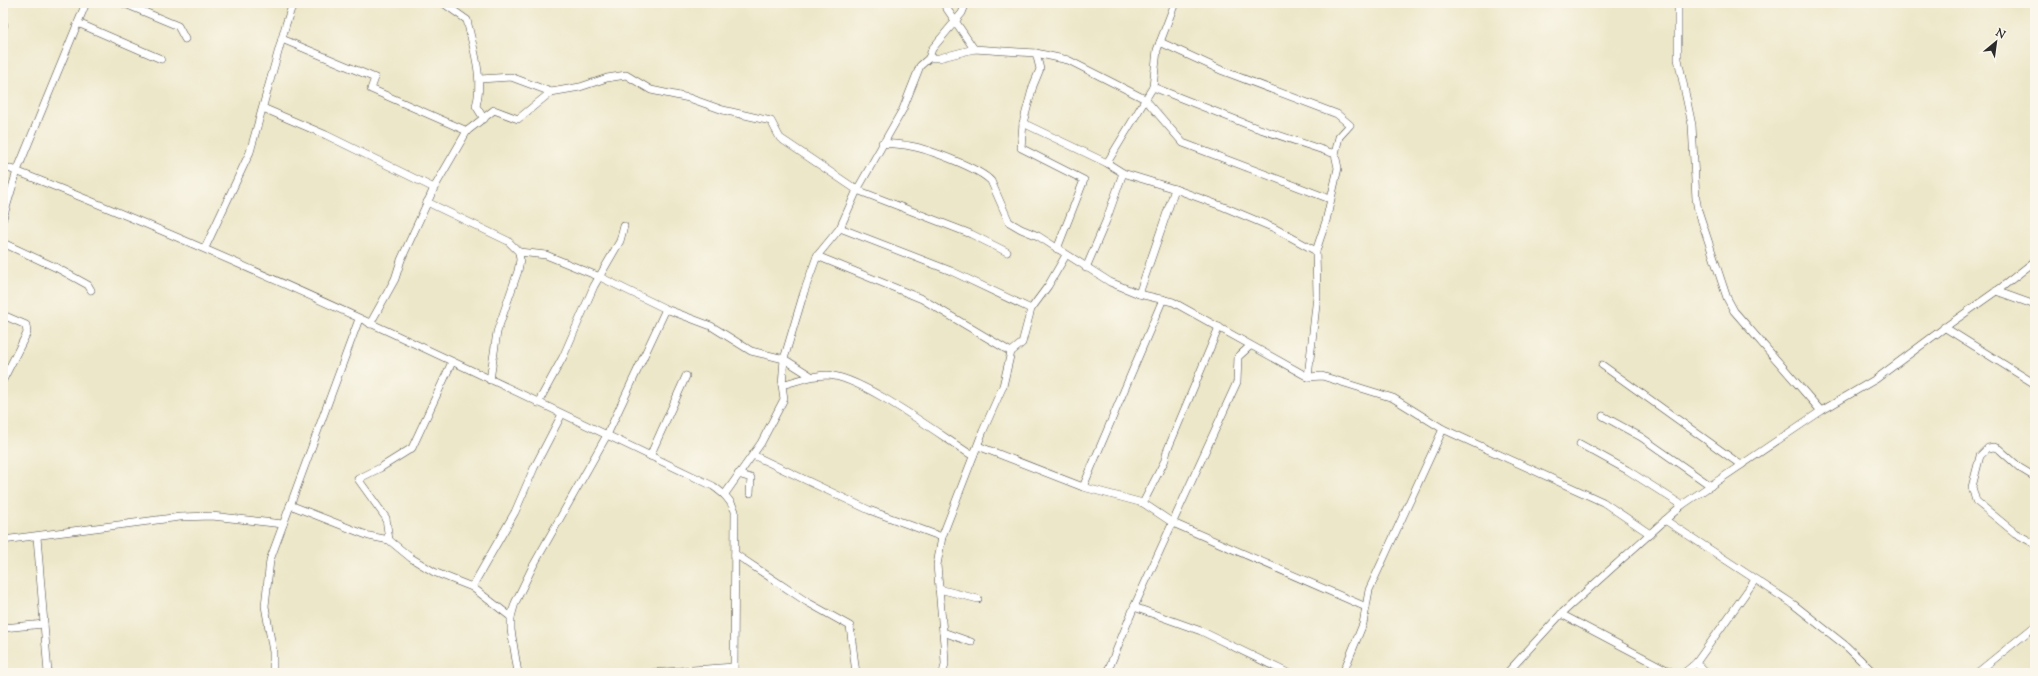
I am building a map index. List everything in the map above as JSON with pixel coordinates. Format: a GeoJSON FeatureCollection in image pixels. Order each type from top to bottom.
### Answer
{"type":"FeatureCollection","features":[{"type":"Feature","properties":{"kind":"street"},"geometry":{"type":"LineString","coordinates":[[3,218],[17,172],[86,3]]}},
{"type":"Feature","properties":{"kind":"street"},"geometry":{"type":"LineString","coordinates":[[123,3],[178,26],[185,40]]}},
{"type":"Feature","properties":{"kind":"street"},"geometry":{"type":"LineString","coordinates":[[205,248],[250,152],[291,9],[296,3]]}},
{"type":"Feature","properties":{"kind":"street"},"geometry":{"type":"LineString","coordinates":[[443,3],[467,20],[480,79],[480,94],[476,106],[484,119]]}},
{"type":"Feature","properties":{"kind":"street"},"geometry":{"type":"LineString","coordinates":[[943,3],[974,48]]}},
{"type":"Feature","properties":{"kind":"street"},"geometry":{"type":"LineString","coordinates":[[725,494],[761,443],[784,399],[782,385],[784,359],[804,292],[817,256],[840,228],[857,190],[903,108],[920,66],[929,58],[932,49],[962,13],[966,3]]}},
{"type":"Feature","properties":{"kind":"street"},"geometry":{"type":"LineString","coordinates":[[1107,163],[1153,87],[1156,50],[1175,3]]}},
{"type":"Feature","properties":{"kind":"street"},"geometry":{"type":"LineString","coordinates":[[1678,3],[1678,59],[1692,125],[1697,204],[1727,298],[1734,311],[1821,411]]}},
{"type":"Feature","properties":{"kind":"street"},"geometry":{"type":"LineString","coordinates":[[78,24],[161,59]]}},
{"type":"Feature","properties":{"kind":"street"},"geometry":{"type":"LineString","coordinates":[[282,39],[375,78],[371,89],[467,131]]}},
{"type":"Feature","properties":{"kind":"street"},"geometry":{"type":"LineString","coordinates":[[1160,42],[1223,71],[1337,114],[1350,125],[1339,137],[1336,154],[1338,168],[1326,221],[1316,251],[1317,296],[1308,377]]}},
{"type":"Feature","properties":{"kind":"street"},"geometry":{"type":"LineString","coordinates":[[929,58],[939,58],[974,48],[1036,54],[1068,60],[1145,99],[1183,143],[1330,199]]}},
{"type":"Feature","properties":{"kind":"street"},"geometry":{"type":"LineString","coordinates":[[1036,54],[1040,69],[1033,86],[1023,123],[1021,148],[1084,180],[1057,249]]}},
{"type":"Feature","properties":{"kind":"street"},"geometry":{"type":"LineString","coordinates":[[370,324],[395,279],[401,260],[434,188],[467,131],[494,110],[518,119],[551,92],[580,87],[607,78],[626,75],[651,90],[771,121],[780,138],[857,190],[971,234],[1007,252]]}},
{"type":"Feature","properties":{"kind":"street"},"geometry":{"type":"LineString","coordinates":[[480,79],[511,77],[551,92]]}},
{"type":"Feature","properties":{"kind":"street"},"geometry":{"type":"LineString","coordinates":[[1153,87],[1254,127],[1336,154]]}},
{"type":"Feature","properties":{"kind":"street"},"geometry":{"type":"LineString","coordinates":[[263,108],[326,135],[434,188]]}},
{"type":"Feature","properties":{"kind":"street"},"geometry":{"type":"LineString","coordinates":[[1023,123],[1107,163],[1123,174],[1175,189],[1274,228],[1316,251]]}},
{"type":"Feature","properties":{"kind":"street"},"geometry":{"type":"LineString","coordinates":[[882,143],[910,146],[969,167],[986,176],[991,181],[1009,222],[1057,249],[1110,282],[1139,294],[1162,298],[1173,302],[1308,377],[1322,376],[1393,398],[1443,429],[1602,502],[1650,534]]}},
{"type":"Feature","properties":{"kind":"street"},"geometry":{"type":"LineString","coordinates":[[3,166],[205,248],[607,435],[713,486],[725,494],[731,501],[735,511],[734,670],[651,673]]}},
{"type":"Feature","properties":{"kind":"street"},"geometry":{"type":"LineString","coordinates":[[1086,268],[1106,221],[1123,174]]}},
{"type":"Feature","properties":{"kind":"street"},"geometry":{"type":"LineString","coordinates":[[1139,294],[1175,189]]}},
{"type":"Feature","properties":{"kind":"street"},"geometry":{"type":"LineString","coordinates":[[427,202],[508,241],[518,252],[520,260],[518,271],[497,332],[490,380]]}},
{"type":"Feature","properties":{"kind":"street"},"geometry":{"type":"LineString","coordinates":[[538,403],[563,357],[594,286],[620,241],[624,226]]}},
{"type":"Feature","properties":{"kind":"street"},"geometry":{"type":"LineString","coordinates":[[840,228],[951,271],[1031,308]]}},
{"type":"Feature","properties":{"kind":"street"},"geometry":{"type":"LineString","coordinates":[[3,243],[57,268],[88,285],[91,290]]}},
{"type":"Feature","properties":{"kind":"street"},"geometry":{"type":"LineString","coordinates":[[518,252],[546,255],[600,277],[666,309],[711,326],[751,351],[784,359],[811,376]]}},
{"type":"Feature","properties":{"kind":"street"},"geometry":{"type":"LineString","coordinates":[[943,673],[945,664],[937,565],[942,537],[983,431],[1003,386],[1011,352],[1022,343],[1031,308],[1048,286],[1066,255]]}},
{"type":"Feature","properties":{"kind":"street"},"geometry":{"type":"LineString","coordinates":[[817,256],[922,299],[1011,352]]}},
{"type":"Feature","properties":{"kind":"street"},"geometry":{"type":"LineString","coordinates":[[1509,672],[1561,614],[1682,506],[1821,411],[1876,379],[1944,327],[1996,291],[2035,260]]}},
{"type":"Feature","properties":{"kind":"street"},"geometry":{"type":"LineString","coordinates":[[1996,291],[2035,305]]}},
{"type":"Feature","properties":{"kind":"street"},"geometry":{"type":"LineString","coordinates":[[1083,487],[1162,298]]}},
{"type":"Feature","properties":{"kind":"street"},"geometry":{"type":"LineString","coordinates":[[518,673],[511,630],[511,617],[515,603],[607,435],[666,309]]}},
{"type":"Feature","properties":{"kind":"street"},"geometry":{"type":"LineString","coordinates":[[3,315],[26,325],[27,333],[3,380]]}},
{"type":"Feature","properties":{"kind":"street"},"geometry":{"type":"LineString","coordinates":[[273,673],[273,652],[265,606],[270,560],[358,319]]}},
{"type":"Feature","properties":{"kind":"street"},"geometry":{"type":"LineString","coordinates":[[1143,503],[1165,460],[1167,451],[1219,327]]}},
{"type":"Feature","properties":{"kind":"street"},"geometry":{"type":"LineString","coordinates":[[1944,327],[2035,384]]}},
{"type":"Feature","properties":{"kind":"street"},"geometry":{"type":"LineString","coordinates":[[1107,673],[1134,607],[1238,382],[1238,357],[1250,346]]}},
{"type":"Feature","properties":{"kind":"street"},"geometry":{"type":"LineString","coordinates":[[389,540],[386,518],[358,479],[380,468],[412,448],[452,362]]}},
{"type":"Feature","properties":{"kind":"street"},"geometry":{"type":"LineString","coordinates":[[1602,365],[1741,465]]}},
{"type":"Feature","properties":{"kind":"street"},"geometry":{"type":"LineString","coordinates":[[782,385],[811,376],[828,375],[849,380],[877,394],[973,456]]}},
{"type":"Feature","properties":{"kind":"street"},"geometry":{"type":"LineString","coordinates":[[650,456],[686,376]]}},
{"type":"Feature","properties":{"kind":"street"},"geometry":{"type":"LineString","coordinates":[[472,587],[515,512],[534,468],[562,414]]}},
{"type":"Feature","properties":{"kind":"street"},"geometry":{"type":"LineString","coordinates":[[1603,416],[1641,437],[1711,486]]}},
{"type":"Feature","properties":{"kind":"street"},"geometry":{"type":"LineString","coordinates":[[1343,673],[1363,624],[1369,590],[1443,429]]}},
{"type":"Feature","properties":{"kind":"street"},"geometry":{"type":"LineString","coordinates":[[1580,444],[1627,470],[1682,506]]}},
{"type":"Feature","properties":{"kind":"street"},"geometry":{"type":"LineString","coordinates":[[978,446],[1083,487],[1143,503],[1173,524],[1366,607]]}},
{"type":"Feature","properties":{"kind":"street"},"geometry":{"type":"LineString","coordinates":[[2035,477],[2020,468],[1999,449],[1994,447],[1988,448],[1980,456],[1972,486],[1976,501],[2015,533],[2035,544]]}},
{"type":"Feature","properties":{"kind":"street"},"geometry":{"type":"LineString","coordinates":[[753,455],[869,510],[942,537]]}},
{"type":"Feature","properties":{"kind":"street"},"geometry":{"type":"LineString","coordinates":[[738,474],[751,478],[750,493]]}},
{"type":"Feature","properties":{"kind":"street"},"geometry":{"type":"LineString","coordinates":[[290,505],[369,536],[389,540],[411,558],[434,572],[472,587],[511,617]]}},
{"type":"Feature","properties":{"kind":"street"},"geometry":{"type":"LineString","coordinates":[[3,540],[37,537],[180,517],[212,516],[283,524]]}},
{"type":"Feature","properties":{"kind":"street"},"geometry":{"type":"LineString","coordinates":[[1665,520],[1793,604],[1846,646],[1874,673]]}},
{"type":"Feature","properties":{"kind":"street"},"geometry":{"type":"LineString","coordinates":[[37,537],[48,673]]}},
{"type":"Feature","properties":{"kind":"street"},"geometry":{"type":"LineString","coordinates":[[735,554],[807,602],[850,626],[856,673]]}},
{"type":"Feature","properties":{"kind":"street"},"geometry":{"type":"LineString","coordinates":[[1684,673],[1696,662],[1755,580]]}},
{"type":"Feature","properties":{"kind":"street"},"geometry":{"type":"LineString","coordinates":[[939,589],[978,599]]}},
{"type":"Feature","properties":{"kind":"street"},"geometry":{"type":"LineString","coordinates":[[1134,607],[1201,631],[1288,673]]}},
{"type":"Feature","properties":{"kind":"street"},"geometry":{"type":"LineString","coordinates":[[1561,614],[1675,673]]}},
{"type":"Feature","properties":{"kind":"street"},"geometry":{"type":"LineString","coordinates":[[3,628],[44,624]]}},
{"type":"Feature","properties":{"kind":"street"},"geometry":{"type":"LineString","coordinates":[[1977,673],[2035,626]]}},
{"type":"Feature","properties":{"kind":"street"},"geometry":{"type":"LineString","coordinates":[[943,632],[971,642]]}},
{"type":"Feature","properties":{"kind":"street"},"geometry":{"type":"LineString","coordinates":[[1696,662],[1706,673]]}}]}
